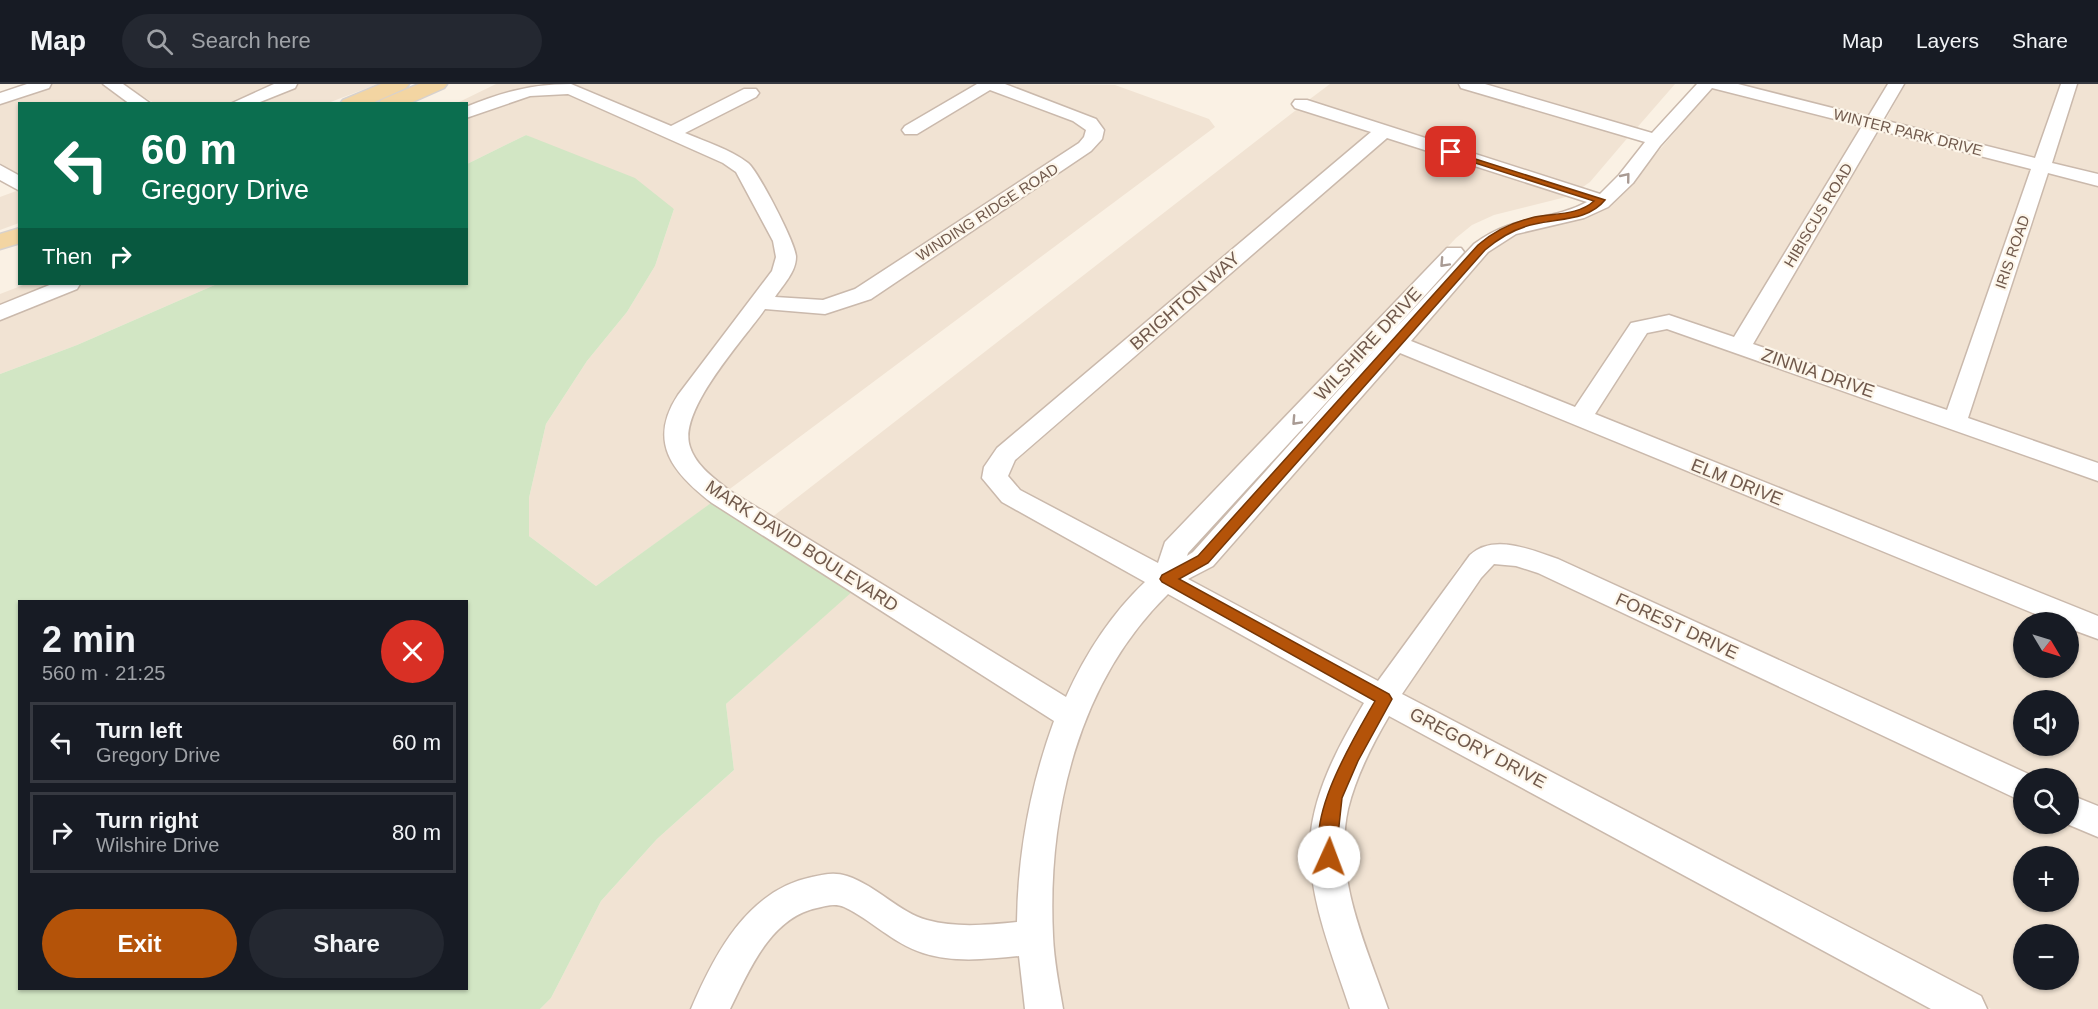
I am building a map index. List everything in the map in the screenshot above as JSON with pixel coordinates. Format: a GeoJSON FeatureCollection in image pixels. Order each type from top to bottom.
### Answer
{"type":"FeatureCollection","features":[{"type":"Feature","properties":{"kind":"main road"},"geometry":{"type":"LineString","coordinates":[[355,102],[399,84]]}},
{"type":"Feature","properties":{"kind":"main road"},"geometry":{"type":"LineString","coordinates":[[393,102],[436,84]]}},
{"type":"Feature","properties":{"kind":"main road"},"geometry":{"type":"LineString","coordinates":[[0,242],[18,236]]}},
{"type":"Feature","properties":{"kind":"main road"},"geometry":{"type":"LineString","coordinates":[[0,259],[18,252]]}},
{"type":"Feature","properties":{"kind":"street"},"geometry":{"type":"LineString","coordinates":[[0,99],[43,84]]}},
{"type":"Feature","properties":{"kind":"street"},"geometry":{"type":"LineString","coordinates":[[111,84],[140,102]]}},
{"type":"Feature","properties":{"kind":"street"},"geometry":{"type":"LineString","coordinates":[[243,102],[289,84]]}},
{"type":"Feature","properties":{"kind":"street"},"geometry":{"type":"LineString","coordinates":[[911,130],[989,84]]}},
{"type":"Feature","properties":{"kind":"street","name":"WINDING RIDGE ROAD"},"geometry":{"type":"LineString","coordinates":[[759,302],[825,307],[863,294],[1086,147],[1093,138],[1095,130],[1090,123],[989,84]]}},
{"type":"Feature","properties":{"kind":"street"},"geometry":{"type":"LineString","coordinates":[[1467,84],[1648,137]]}},
{"type":"Feature","properties":{"kind":"street","name":"WILSHIRE DRIVE"},"geometry":{"type":"LineString","coordinates":[[1044,1009],[1035,938],[1041,823],[1052,766],[1071,716],[1090,676],[1121,628],[1167,579],[1203,560],[1387,339],[1481,248],[1495,236],[1534,220],[1568,216],[1593,207],[1592,197],[1614,191],[1684,84]]}},
{"type":"Feature","properties":{"kind":"street","name":"WILSHIRE DRIVE"},"geometry":{"type":"LineString","coordinates":[[1648,137],[1706,84]]}},
{"type":"Feature","properties":{"kind":"street","name":"WINTER PARK DRIVE"},"geometry":{"type":"LineString","coordinates":[[1718,84],[2098,180]]}},
{"type":"Feature","properties":{"kind":"street","name":"HIBISCUS ROAD"},"geometry":{"type":"LineString","coordinates":[[1740,346],[1896,84]]}},
{"type":"Feature","properties":{"kind":"street","name":"IRIS ROAD"},"geometry":{"type":"LineString","coordinates":[[1955,421],[2069,84]]}},
{"type":"Feature","properties":{"kind":"street","name":"MARK DAVID BOULEVARD"},"geometry":{"type":"LineString","coordinates":[[468,112],[530,88],[571,89],[730,159],[744,170],[783,241],[786,257],[782,272],[686,400],[676,424],[677,443],[683,459],[698,479],[721,497],[1071,716]]}},
{"type":"Feature","properties":{"kind":"street"},"geometry":{"type":"LineString","coordinates":[[671,133],[750,93]]}},
{"type":"Feature","properties":{"kind":"street"},"geometry":{"type":"LineString","coordinates":[[1301,104],[1592,197]]}},
{"type":"Feature","properties":{"kind":"street","name":"BRIGHTON WAY"},"geometry":{"type":"LineString","coordinates":[[995,478],[998,467],[1006,454],[1384,131]]}},
{"type":"Feature","properties":{"kind":"street"},"geometry":{"type":"LineString","coordinates":[[0,171],[18,184]]}},
{"type":"Feature","properties":{"kind":"street"},"geometry":{"type":"LineString","coordinates":[[0,194],[18,187]]}},
{"type":"Feature","properties":{"kind":"street"},"geometry":{"type":"LineString","coordinates":[[0,313],[67,285]]}},
{"type":"Feature","properties":{"kind":"street","name":"ZINNIA DRIVE"},"geometry":{"type":"LineString","coordinates":[[1580,418],[1639,328],[1655,322],[1669,322],[2098,472]]}},
{"type":"Feature","properties":{"kind":"street","name":"ELM DRIVE"},"geometry":{"type":"LineString","coordinates":[[1387,339],[2098,628]]}},
{"type":"Feature","properties":{"kind":"street","name":"GREGORY DRIVE"},"geometry":{"type":"LineString","coordinates":[[995,478],[1011,496],[1384,699],[1968,1009]]}},
{"type":"Feature","properties":{"kind":"street","name":"FOREST DRIVE"},"geometry":{"type":"LineString","coordinates":[[1369,1009],[1332,889],[1327,841],[1334,798],[1351,759],[1384,699],[1470,570],[1485,557],[1500,554],[1523,557],[1548,566],[2013,782]]}},
{"type":"Feature","properties":{"kind":"street"},"geometry":{"type":"LineString","coordinates":[[2079,813],[2098,822]]}},
{"type":"Feature","properties":{"kind":"street"},"geometry":{"type":"LineString","coordinates":[[710,1009],[752,933],[777,907],[807,892],[837,889],[863,900],[894,922],[921,936],[955,942],[1035,938]]}},
{"type":"Feature","properties":{"kind":"shaded area"},"geometry":{"type":"Polygon","coordinates":[[[52,84],[101,84],[131,102],[18,102],[18,176],[0,163],[0,102],[52,84]]]}},
{"type":"Feature","properties":{"kind":"shaded area"},"geometry":{"type":"Polygon","coordinates":[[[122,84],[280,84],[234,102],[152,102],[122,84]]]}},
{"type":"Feature","properties":{"kind":"shaded area"},"geometry":{"type":"Polygon","coordinates":[[[298,84],[378,84],[331,102],[252,102],[298,84]]]}},
{"type":"Feature","properties":{"kind":"shaded area"},"geometry":{"type":"Polygon","coordinates":[[[496,84],[539,84],[504,93],[468,109],[468,102],[459,102],[496,84]]]}},
{"type":"Feature","properties":{"kind":"shaded area"},"geometry":{"type":"Polygon","coordinates":[[[561,84],[979,84],[901,130],[912,134],[991,88],[1074,119],[1088,130],[1086,137],[1079,145],[857,290],[823,302],[771,299],[795,257],[791,240],[759,181],[681,133],[759,92],[750,89],[671,128],[576,87],[561,84]]]}},
{"type":"Feature","properties":{"kind":"shaded area"},"geometry":{"type":"Polygon","coordinates":[[[1000,84],[1115,85],[1209,119],[1215,127],[727,491],[706,475],[692,456],[686,441],[694,402],[764,308],[826,312],[870,297],[1102,131],[1000,84]]]}},
{"type":"Feature","properties":{"kind":"shaded area"},"geometry":{"type":"Polygon","coordinates":[[[1330,84],[1457,84],[1630,135],[1590,182],[1580,189],[1306,102],[1330,84]]]}},
{"type":"Feature","properties":{"kind":"shaded area"},"geometry":{"type":"Polygon","coordinates":[[[1478,84],[1675,84],[1635,130],[1478,84]]]}},
{"type":"Feature","properties":{"kind":"shaded area"},"geometry":{"type":"Polygon","coordinates":[[[1729,84],[1887,84],[1867,119],[1729,84]]]}},
{"type":"Feature","properties":{"kind":"shaded area"},"geometry":{"type":"Polygon","coordinates":[[[1905,84],[2060,84],[2033,161],[1884,123],[1905,84]]]}},
{"type":"Feature","properties":{"kind":"shaded area"},"geometry":{"type":"Polygon","coordinates":[[[2078,84],[2098,84],[2098,177],[2051,165],[2078,84]]]}},
{"type":"Feature","properties":{"kind":"shaded area"},"geometry":{"type":"Polygon","coordinates":[[[1714,86],[1864,124],[1732,338],[1665,317],[1651,317],[1632,323],[1573,409],[1409,343],[1489,250],[1520,231],[1574,220],[1600,211],[1622,194],[1714,86]]]}},
{"type":"Feature","properties":{"kind":"shaded area"},"geometry":{"type":"Polygon","coordinates":[[[567,92],[724,161],[738,171],[776,242],[778,258],[774,270],[677,398],[674,462],[688,483],[713,502],[596,586],[529,536],[529,498],[546,424],[587,361],[627,312],[655,266],[674,209],[526,135],[468,164],[468,117],[512,97],[567,92]]]}},
{"type":"Feature","properties":{"kind":"shaded area"},"geometry":{"type":"Polygon","coordinates":[[[1300,107],[1374,131],[982,473],[983,482],[1151,580],[1065,701],[771,518],[1300,107]]]}},
{"type":"Feature","properties":{"kind":"shaded area"},"geometry":{"type":"Polygon","coordinates":[[[1881,128],[2032,166],[1945,412],[1752,345],[1881,128]]]}},
{"type":"Feature","properties":{"kind":"shaded area"},"geometry":{"type":"Polygon","coordinates":[[[1388,136],[1570,196],[1494,215],[1472,225],[1456,238],[1368,331],[1159,566],[1018,491],[1005,477],[1015,458],[1388,136]]]}},
{"type":"Feature","properties":{"kind":"shaded area"},"geometry":{"type":"Polygon","coordinates":[[[2050,171],[2098,183],[2098,466],[1967,420],[2050,171]]]}},
{"type":"Feature","properties":{"kind":"shaded area"},"geometry":{"type":"Polygon","coordinates":[[[18,190],[18,223],[0,230],[0,197],[18,190]]]}},
{"type":"Feature","properties":{"kind":"shaded area"},"geometry":{"type":"Polygon","coordinates":[[[23,285],[56,285],[0,308],[0,294],[23,285]]]}},
{"type":"Feature","properties":{"kind":"shaded area"},"geometry":{"type":"Polygon","coordinates":[[[78,285],[215,285],[77,345],[0,374],[0,318],[78,285]]]}},
{"type":"Feature","properties":{"kind":"shaded area"},"geometry":{"type":"Polygon","coordinates":[[[1671,328],[2098,477],[2098,621],[1593,417],[1648,332],[1671,328]]]}},
{"type":"Feature","properties":{"kind":"shaded area"},"geometry":{"type":"Polygon","coordinates":[[[1402,351],[2041,612],[2013,612],[2013,678],[2079,678],[2079,627],[2098,635],[2098,813],[2079,804],[2079,768],[2013,768],[2013,773],[1552,560],[1479,549],[1475,551],[1460,565],[1377,685],[1185,580],[1213,565],[1402,351]]]}},
{"type":"Feature","properties":{"kind":"shaded area"},"geometry":{"type":"Polygon","coordinates":[[[757,529],[1056,719],[1040,763],[1028,820],[1021,925],[955,929],[926,923],[806,880],[694,1009],[540,1009],[551,998],[601,901],[657,839],[734,770],[726,704],[852,591],[755,531],[757,529]]]}},
{"type":"Feature","properties":{"kind":"shaded area"},"geometry":{"type":"Polygon","coordinates":[[[1505,562],[1524,565],[2013,791],[2013,834],[2079,834],[2079,827],[2098,831],[2098,1009],[1991,1009],[1401,698],[1481,576],[1494,564],[1505,562]]]}},
{"type":"Feature","properties":{"kind":"shaded area"},"geometry":{"type":"Polygon","coordinates":[[[1171,590],[1368,700],[1321,794],[1355,1009],[1059,1009],[1049,939],[1050,882],[1065,770],[1102,681],[1131,633],[1171,590]]]}},
{"type":"Feature","properties":{"kind":"shaded area"},"geometry":{"type":"Polygon","coordinates":[[[1392,713],[1945,1009],[1384,1009],[1346,891],[1341,845],[1347,803],[1363,765],[1392,713]]]}},
{"type":"Feature","properties":{"kind":"shaded area"},"geometry":{"type":"Polygon","coordinates":[[[835,902],[1023,952],[1029,1009],[726,1009],[764,940],[785,917],[835,902]]]}},
{"type":"Feature","properties":{"kind":"green space"},"geometry":{"type":"Polygon","coordinates":[[[526,135],[635,178],[674,209],[655,266],[627,312],[587,361],[546,424],[529,498],[529,536],[596,586],[711,503],[853,591],[726,704],[734,770],[657,839],[601,901],[551,998],[540,1009],[0,1009],[0,374],[77,345],[215,285],[468,285],[468,164],[526,135]]]}},
{"type":"Feature","properties":{"kind":"route"},"geometry":{"type":"LineString","coordinates":[[1329,857],[1327,841],[1334,798],[1351,759],[1384,699],[1167,579],[1203,560],[1481,248],[1495,236],[1514,227],[1534,220],[1568,216],[1593,207],[1600,200],[1451,152]]}}]}
